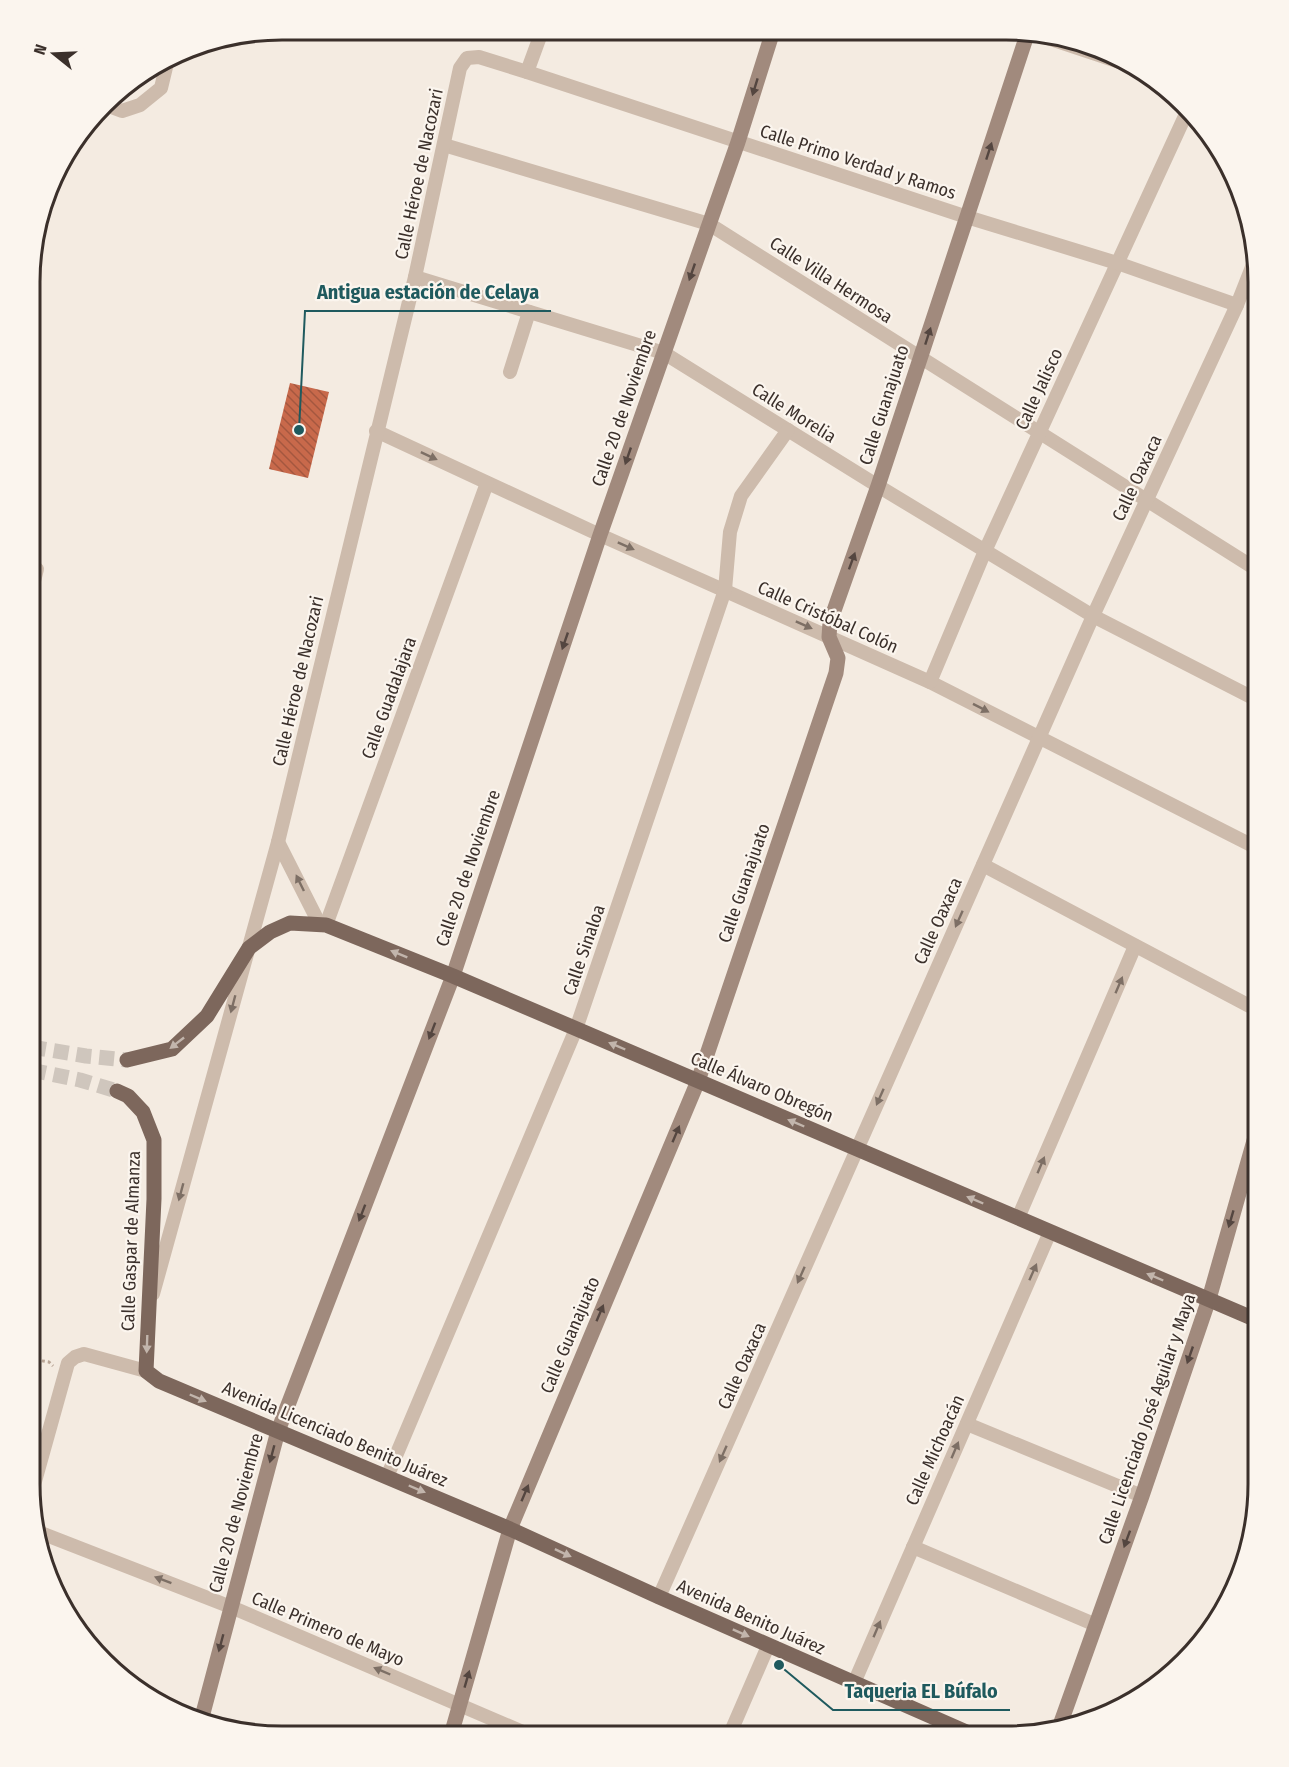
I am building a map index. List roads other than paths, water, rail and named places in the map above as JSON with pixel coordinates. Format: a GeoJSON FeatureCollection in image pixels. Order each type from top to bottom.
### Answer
{"type":"FeatureCollection","features":[{"type":"Feature","properties":{"kind":"main road","name":"Calle Álvaro Obregón"},"geometry":{"type":"LineString","coordinates":[[249,948],[270,932],[291,923],[323,925],[453,976],[1248,1317]]}},
{"type":"Feature","properties":{"kind":"main road"},"geometry":{"type":"LineString","coordinates":[[127,1060],[172,1049],[190,1033],[207,1016],[249,948]]}},
{"type":"Feature","properties":{"kind":"main road","name":"Calle Gaspar de Almanza"},"geometry":{"type":"LineString","coordinates":[[117,1091],[128,1096],[143,1112],[154,1140],[154,1199],[146,1371]]}},
{"type":"Feature","properties":{"kind":"main road","name":"Avenida Licenciado Benito Juárez"},"geometry":{"type":"LineString","coordinates":[[146,1371],[159,1381],[510,1529]]}},
{"type":"Feature","properties":{"kind":"main road","name":"Avenida Benito Juárez"},"geometry":{"type":"LineString","coordinates":[[510,1529],[768,1646],[953,1726]]}},
{"type":"Feature","properties":{"kind":"street"},"geometry":{"type":"LineString","coordinates":[[527,72],[539,40]]}},
{"type":"Feature","properties":{"kind":"street","name":"Calle 20 de Noviembre"},"geometry":{"type":"LineString","coordinates":[[203,1714],[278,1431],[453,976],[600,535],[738,142],[770,40]]}},
{"type":"Feature","properties":{"kind":"street","name":"Calle Guanajuato"},"geometry":{"type":"LineString","coordinates":[[454,1726],[510,1529],[698,1081],[836,673],[838,658],[829,637],[830,622],[878,486],[1026,41]]}},
{"type":"Feature","properties":{"kind":"street","name":"Calle Primo Verdad y Ramos"},"geometry":{"type":"LineString","coordinates":[[467,58],[479,57],[527,72],[967,217],[1117,263],[1237,305]]}},
{"type":"Feature","properties":{"kind":"street","name":"Calle Héroe de Nacozari"},"geometry":{"type":"LineString","coordinates":[[149,1309],[278,842],[415,276],[460,68],[467,58]]}},
{"type":"Feature","properties":{"kind":"street"},"geometry":{"type":"LineString","coordinates":[[114,108],[122,111],[140,105],[161,88],[164,71]]}},
{"type":"Feature","properties":{"kind":"street","name":"Calle Jalisco"},"geometry":{"type":"LineString","coordinates":[[930,682],[985,551],[1184,118]]}},
{"type":"Feature","properties":{"kind":"street","name":"Calle Villa Hermosa"},"geometry":{"type":"LineString","coordinates":[[444,145],[709,224],[1248,564]]}},
{"type":"Feature","properties":{"kind":"street","name":"Calle Morelia"},"geometry":{"type":"LineString","coordinates":[[415,276],[664,353],[1093,616],[1248,696]]}},
{"type":"Feature","properties":{"kind":"street","name":"Calle Oaxaca"},"geometry":{"type":"LineString","coordinates":[[659,1597],[1093,616],[1248,277]]}},
{"type":"Feature","properties":{"kind":"street"},"geometry":{"type":"LineString","coordinates":[[510,372],[529,312]]}},
{"type":"Feature","properties":{"kind":"street","name":"Calle Sinaloa"},"geometry":{"type":"LineString","coordinates":[[387,1477],[576,1029],[725,590],[730,532],[741,496],[788,430]]}},
{"type":"Feature","properties":{"kind":"street","name":"Calle Cristóbal Colón"},"geometry":{"type":"LineString","coordinates":[[376,431],[600,535],[930,682],[1248,843]]}},
{"type":"Feature","properties":{"kind":"street","name":"Calle Guadalajara"},"geometry":{"type":"LineString","coordinates":[[323,925],[487,483]]}},
{"type":"Feature","properties":{"kind":"street"},"geometry":{"type":"LineString","coordinates":[[278,842],[323,925]]}},
{"type":"Feature","properties":{"kind":"street"},"geometry":{"type":"LineString","coordinates":[[982,865],[1248,1005]]}},
{"type":"Feature","properties":{"kind":"street"},"geometry":{"type":"LineString","coordinates":[[1018,1218],[1136,946]]}},
{"type":"Feature","properties":{"kind":"street","name":"Calle Licenciado José Aguilar y Maya"},"geometry":{"type":"LineString","coordinates":[[1062,1720],[1143,1496],[1209,1299],[1248,1162]]}},
{"type":"Feature","properties":{"kind":"street","name":"Calle Michoacán"},"geometry":{"type":"LineString","coordinates":[[854,1683],[1050,1232]]}},
{"type":"Feature","properties":{"kind":"street"},"geometry":{"type":"LineString","coordinates":[[40,1463],[68,1363],[84,1354],[146,1371]]}},
{"type":"Feature","properties":{"kind":"street"},"geometry":{"type":"LineString","coordinates":[[967,1424],[1143,1496]]}},
{"type":"Feature","properties":{"kind":"street","name":"Calle Primero de Mayo"},"geometry":{"type":"LineString","coordinates":[[46,1535],[231,1607],[510,1726]]}},
{"type":"Feature","properties":{"kind":"street"},"geometry":{"type":"LineString","coordinates":[[913,1547],[1096,1625]]}},
{"type":"Feature","properties":{"kind":"street"},"geometry":{"type":"LineString","coordinates":[[733,1726],[768,1646]]}},
{"type":"Feature","properties":{"kind":"tunnel"},"geometry":{"type":"LineString","coordinates":[[40,1048],[127,1060]]}},
{"type":"Feature","properties":{"kind":"tunnel"},"geometry":{"type":"LineString","coordinates":[[40,1072],[117,1091]]}},
{"type":"Feature","properties":{"kind":"place","name":"Antigua estación de Celaya"},"geometry":{"type":"Point","coordinates":[299,430]}},
{"type":"Feature","properties":{"kind":"place","name":"Taqueria EL Búfalo"},"geometry":{"type":"Point","coordinates":[779,1665]}}]}
